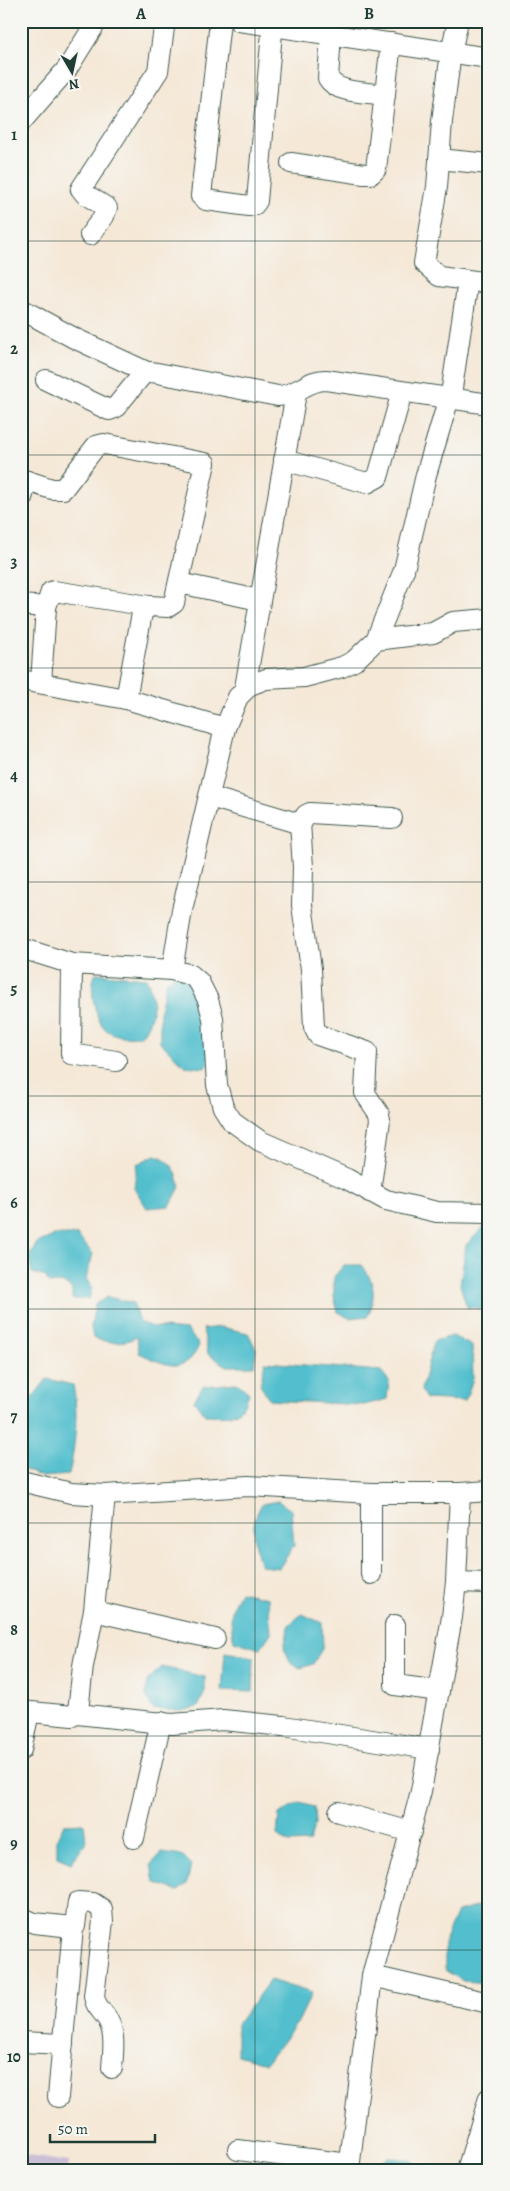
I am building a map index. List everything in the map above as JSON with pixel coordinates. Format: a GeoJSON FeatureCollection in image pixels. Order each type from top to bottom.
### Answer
{"type":"FeatureCollection","features":[{"type":"Feature","properties":{"kind":"street"},"geometry":{"type":"LineString","coordinates":[[21,122],[67,69],[97,21]]}},
{"type":"Feature","properties":{"kind":"street"},"geometry":{"type":"LineString","coordinates":[[90,235],[104,216],[107,208],[85,194],[81,189],[158,71],[165,21]]}},
{"type":"Feature","properties":{"kind":"street"},"geometry":{"type":"LineString","coordinates":[[220,21],[201,196],[206,200],[249,206],[256,204],[257,201],[273,23]]}},
{"type":"Feature","properties":{"kind":"street"},"geometry":{"type":"LineString","coordinates":[[239,21],[273,23],[331,34],[489,58]]}},
{"type":"Feature","properties":{"kind":"street"},"geometry":{"type":"LineString","coordinates":[[458,21],[451,52],[437,187],[424,264],[439,276],[489,283]]}},
{"type":"Feature","properties":{"kind":"street"},"geometry":{"type":"LineString","coordinates":[[331,34],[328,78],[331,84],[339,88],[385,95]]}},
{"type":"Feature","properties":{"kind":"street"},"geometry":{"type":"LineString","coordinates":[[291,163],[371,174],[378,163],[391,43]]}},
{"type":"Feature","properties":{"kind":"street"},"geometry":{"type":"LineString","coordinates":[[439,159],[489,164]]}},
{"type":"Feature","properties":{"kind":"street"},"geometry":{"type":"LineString","coordinates":[[245,688],[266,679],[304,677],[332,671],[354,661],[376,640],[404,570],[426,475],[448,399],[468,281]]}},
{"type":"Feature","properties":{"kind":"street"},"geometry":{"type":"LineString","coordinates":[[21,310],[74,338],[147,372],[278,396],[296,393],[322,380],[489,404]]}},
{"type":"Feature","properties":{"kind":"street"},"geometry":{"type":"LineString","coordinates":[[46,380],[112,410],[147,372]]}},
{"type":"Feature","properties":{"kind":"street"},"geometry":{"type":"LineString","coordinates":[[284,460],[368,484],[378,477],[402,392]]}},
{"type":"Feature","properties":{"kind":"street"},"geometry":{"type":"LineString","coordinates":[[172,970],[182,910],[226,728],[232,708],[245,688],[296,393]]}},
{"type":"Feature","properties":{"kind":"street"},"geometry":{"type":"LineString","coordinates":[[21,501],[24,480],[52,489],[63,489],[96,446],[104,444],[202,462],[205,467],[174,603],[171,606],[149,606],[51,592],[46,607],[41,683]]}},
{"type":"Feature","properties":{"kind":"street"},"geometry":{"type":"LineString","coordinates":[[178,583],[259,600]]}},
{"type":"Feature","properties":{"kind":"street"},"geometry":{"type":"LineString","coordinates":[[21,606],[46,607]]}},
{"type":"Feature","properties":{"kind":"street"},"geometry":{"type":"LineString","coordinates":[[126,699],[142,613],[149,606]]}},
{"type":"Feature","properties":{"kind":"street"},"geometry":{"type":"LineString","coordinates":[[376,640],[433,633],[453,622],[489,619]]}},
{"type":"Feature","properties":{"kind":"street"},"geometry":{"type":"LineString","coordinates":[[21,680],[126,699],[226,728]]}},
{"type":"Feature","properties":{"kind":"street"},"geometry":{"type":"LineString","coordinates":[[210,797],[300,823]]}},
{"type":"Feature","properties":{"kind":"street"},"geometry":{"type":"LineString","coordinates":[[370,1192],[380,1120],[365,1093],[367,1052],[366,1050],[318,1035],[314,1027],[311,969],[302,905],[303,867],[300,823],[310,812],[392,818]]}},
{"type":"Feature","properties":{"kind":"street"},"geometry":{"type":"LineString","coordinates":[[21,948],[72,964],[172,970],[196,978],[208,1000],[213,1018],[217,1084],[223,1107],[232,1122],[260,1141],[347,1179],[392,1202],[420,1209],[457,1214],[489,1213]]}},
{"type":"Feature","properties":{"kind":"street"},"geometry":{"type":"LineString","coordinates":[[72,964],[71,1054],[116,1061]]}},
{"type":"Feature","properties":{"kind":"street"},"geometry":{"type":"LineString","coordinates":[[21,1481],[71,1493],[105,1495],[248,1486],[371,1493],[460,1493],[489,1491]]}},
{"type":"Feature","properties":{"kind":"street"},"geometry":{"type":"LineString","coordinates":[[371,1493],[371,1574]]}},
{"type":"Feature","properties":{"kind":"street"},"geometry":{"type":"LineString","coordinates":[[238,2150],[350,2167],[372,1976],[411,1832],[439,1690],[456,1582],[460,1493]]}},
{"type":"Feature","properties":{"kind":"street"},"geometry":{"type":"LineString","coordinates":[[77,1714],[86,1646],[94,1611],[105,1495]]}},
{"type":"Feature","properties":{"kind":"street"},"geometry":{"type":"LineString","coordinates":[[456,1582],[489,1583]]}},
{"type":"Feature","properties":{"kind":"street"},"geometry":{"type":"LineString","coordinates":[[94,1611],[215,1639]]}},
{"type":"Feature","properties":{"kind":"street"},"geometry":{"type":"LineString","coordinates":[[395,1625],[395,1685],[439,1690]]}},
{"type":"Feature","properties":{"kind":"street"},"geometry":{"type":"LineString","coordinates":[[21,1750],[25,1712],[72,1716],[77,1714],[181,1724],[201,1720],[223,1720],[282,1726],[429,1748]]}},
{"type":"Feature","properties":{"kind":"street"},"geometry":{"type":"LineString","coordinates":[[134,1838],[161,1722]]}},
{"type":"Feature","properties":{"kind":"street"},"geometry":{"type":"LineString","coordinates":[[339,1812],[411,1832]]}},
{"type":"Feature","properties":{"kind":"street"},"geometry":{"type":"LineString","coordinates":[[58,2097],[73,1927],[78,1902],[93,1903],[102,1909],[103,1920],[94,1996],[96,2006],[108,2020],[112,2029],[112,2068]]}},
{"type":"Feature","properties":{"kind":"street"},"geometry":{"type":"LineString","coordinates":[[21,1917],[44,1924],[73,1927]]}},
{"type":"Feature","properties":{"kind":"street"},"geometry":{"type":"LineString","coordinates":[[372,1976],[489,2003]]}},
{"type":"Feature","properties":{"kind":"street"},"geometry":{"type":"LineString","coordinates":[[21,2042],[63,2044]]}},
{"type":"Feature","properties":{"kind":"street"},"geometry":{"type":"LineString","coordinates":[[467,2170],[489,2098]]}},
{"type":"Feature","properties":{"kind":"shaded area"},"geometry":{"type":"Polygon","coordinates":[[[21,2155],[69,2162],[68,2170],[21,2170],[21,2155]]]}},
{"type":"Feature","properties":{"kind":"water"},"geometry":{"type":"Polygon","coordinates":[[[96,973],[146,978],[153,1001],[149,1022],[141,1036],[122,1036],[109,1032],[104,1027],[100,1021],[93,999],[92,991],[96,973]]]}},
{"type":"Feature","properties":{"kind":"water"},"geometry":{"type":"Polygon","coordinates":[[[177,973],[196,980],[214,1052],[205,1068],[185,1066],[160,1042],[160,1010],[166,982],[177,973]]]}},
{"type":"Feature","properties":{"kind":"water"},"geometry":{"type":"Polygon","coordinates":[[[155,1155],[165,1159],[172,1166],[180,1187],[170,1206],[147,1208],[134,1188],[137,1164],[155,1155]]]}},
{"type":"Feature","properties":{"kind":"water"},"geometry":{"type":"Polygon","coordinates":[[[489,1222],[489,1309],[467,1307],[460,1285],[466,1245],[489,1222]]]}},
{"type":"Feature","properties":{"kind":"water"},"geometry":{"type":"Polygon","coordinates":[[[56,1235],[77,1235],[93,1254],[86,1279],[92,1287],[89,1299],[72,1299],[72,1289],[62,1282],[50,1284],[46,1277],[32,1273],[29,1257],[37,1243],[56,1235]]]}},
{"type":"Feature","properties":{"kind":"water"},"geometry":{"type":"Polygon","coordinates":[[[344,1265],[362,1265],[370,1278],[373,1295],[368,1316],[349,1318],[338,1312],[334,1296],[334,1277],[344,1265]]]}},
{"type":"Feature","properties":{"kind":"water"},"geometry":{"type":"Polygon","coordinates":[[[21,1272],[27,1276],[27,1293],[21,1307],[21,1272]]]}},
{"type":"Feature","properties":{"kind":"water"},"geometry":{"type":"Polygon","coordinates":[[[108,1297],[133,1303],[139,1322],[152,1327],[187,1330],[199,1345],[194,1355],[188,1361],[181,1364],[166,1364],[139,1353],[137,1337],[115,1342],[93,1338],[91,1327],[95,1304],[108,1297]]]}},
{"type":"Feature","properties":{"kind":"water"},"geometry":{"type":"Polygon","coordinates":[[[221,1327],[248,1333],[256,1349],[254,1366],[227,1366],[208,1354],[203,1329],[221,1327]]]}},
{"type":"Feature","properties":{"kind":"water"},"geometry":{"type":"Polygon","coordinates":[[[453,1336],[472,1346],[473,1379],[465,1401],[426,1399],[421,1390],[434,1341],[453,1336]]]}},
{"type":"Feature","properties":{"kind":"water"},"geometry":{"type":"Polygon","coordinates":[[[265,1362],[381,1371],[389,1381],[387,1399],[364,1405],[270,1400],[260,1385],[265,1362]]]}},
{"type":"Feature","properties":{"kind":"water"},"geometry":{"type":"Polygon","coordinates":[[[47,1379],[73,1385],[76,1430],[69,1475],[42,1477],[21,1468],[21,1452],[32,1398],[47,1379]]]}},
{"type":"Feature","properties":{"kind":"water"},"geometry":{"type":"Polygon","coordinates":[[[237,1383],[249,1393],[242,1407],[233,1414],[220,1416],[205,1415],[194,1401],[203,1386],[237,1383]]]}},
{"type":"Feature","properties":{"kind":"water"},"geometry":{"type":"Polygon","coordinates":[[[278,1501],[291,1510],[294,1546],[279,1568],[261,1566],[254,1542],[255,1519],[262,1504],[278,1501]]]}},
{"type":"Feature","properties":{"kind":"water"},"geometry":{"type":"Polygon","coordinates":[[[240,1592],[268,1598],[271,1633],[260,1649],[234,1641],[231,1616],[236,1598],[240,1592]]]}},
{"type":"Feature","properties":{"kind":"water"},"geometry":{"type":"Polygon","coordinates":[[[302,1614],[322,1623],[323,1647],[313,1664],[300,1668],[290,1661],[284,1648],[289,1625],[302,1614]]]}},
{"type":"Feature","properties":{"kind":"water"},"geometry":{"type":"Polygon","coordinates":[[[225,1652],[254,1657],[253,1692],[222,1691],[225,1652]]]}},
{"type":"Feature","properties":{"kind":"water"},"geometry":{"type":"Polygon","coordinates":[[[162,1667],[205,1677],[205,1692],[198,1707],[180,1711],[153,1709],[146,1698],[147,1681],[162,1667]]]}},
{"type":"Feature","properties":{"kind":"water"},"geometry":{"type":"Polygon","coordinates":[[[300,1803],[314,1807],[315,1825],[309,1842],[289,1843],[277,1835],[279,1814],[300,1803]]]}},
{"type":"Feature","properties":{"kind":"water"},"geometry":{"type":"Polygon","coordinates":[[[84,1823],[86,1843],[71,1863],[57,1857],[57,1838],[64,1824],[84,1823]]]}},
{"type":"Feature","properties":{"kind":"water"},"geometry":{"type":"Polygon","coordinates":[[[162,1853],[182,1856],[191,1865],[187,1884],[178,1891],[154,1882],[151,1864],[162,1853]]]}},
{"type":"Feature","properties":{"kind":"water"},"geometry":{"type":"Polygon","coordinates":[[[480,1906],[489,1908],[489,1983],[463,1981],[445,1970],[445,1939],[457,1912],[480,1906]]]}},
{"type":"Feature","properties":{"kind":"water"},"geometry":{"type":"Polygon","coordinates":[[[270,1980],[312,1993],[298,2022],[266,2063],[237,2055],[237,2024],[270,1980]]]}},
{"type":"Feature","properties":{"kind":"water"},"geometry":{"type":"Polygon","coordinates":[[[389,2157],[412,2161],[420,2170],[372,2170],[373,2165],[389,2157]]]}}]}
